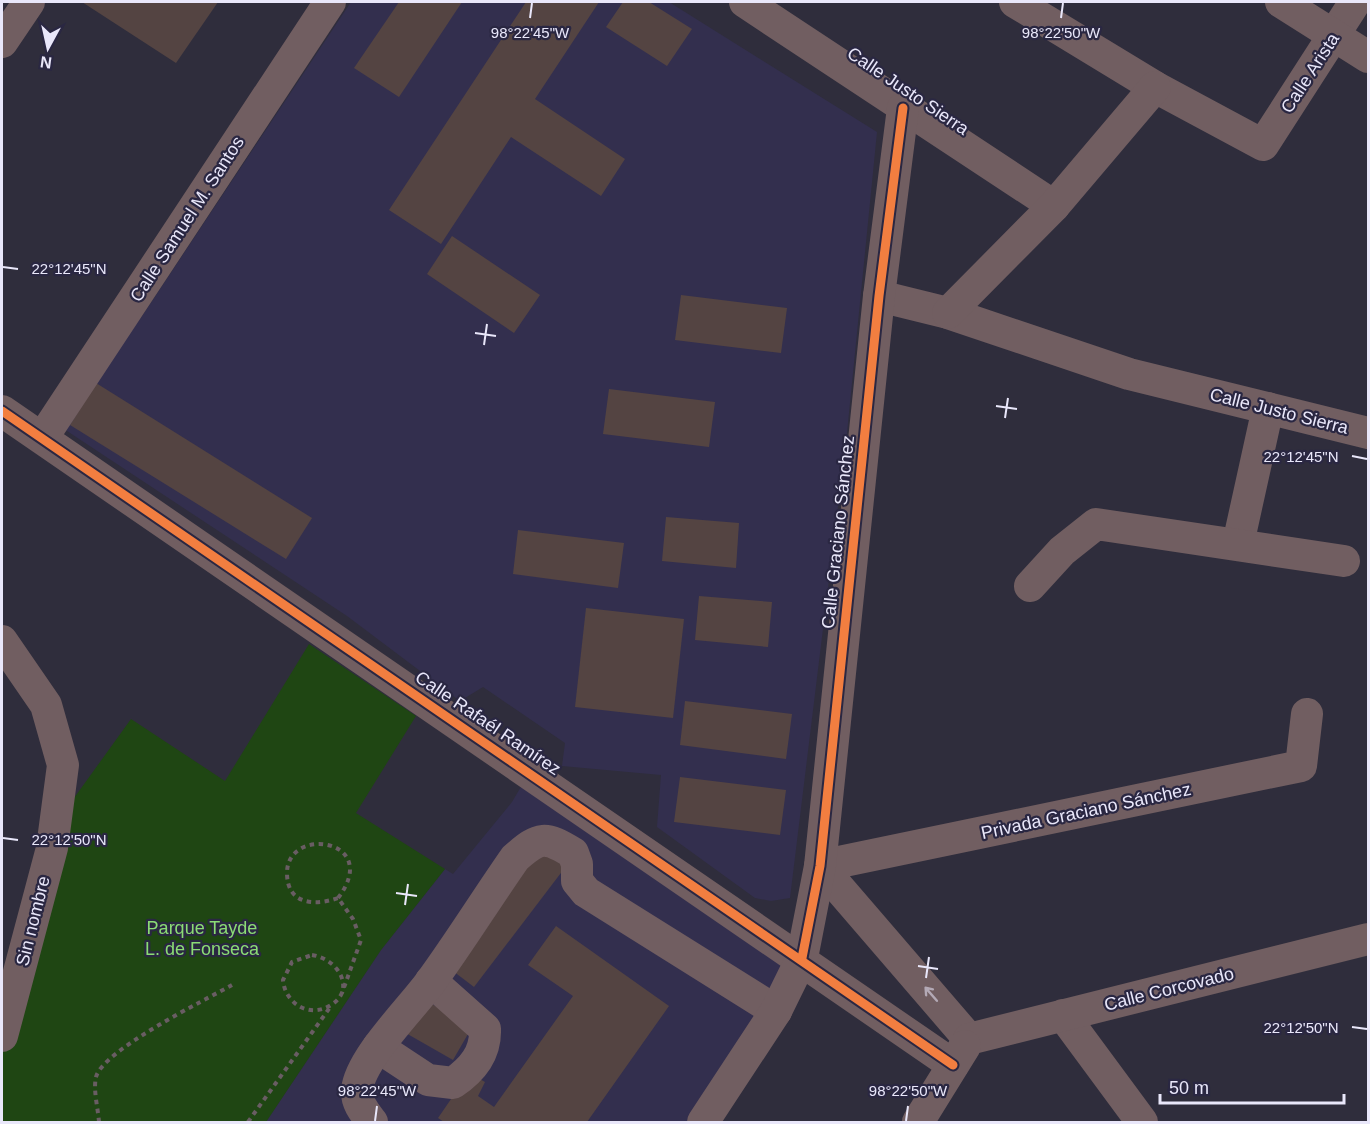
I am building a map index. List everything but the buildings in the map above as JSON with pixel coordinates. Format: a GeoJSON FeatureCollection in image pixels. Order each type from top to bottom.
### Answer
{"type":"FeatureCollection","features":[{"type":"Feature","properties":{"kind":"street"},"geometry":{"type":"LineString","coordinates":[[2,42],[29,2]]}},
{"type":"Feature","properties":{"kind":"street","name":"Calle Samuel M. Santos"},"geometry":{"type":"LineString","coordinates":[[43,437],[330,2]]}},
{"type":"Feature","properties":{"kind":"street","name":"Calle Justo Sierra"},"geometry":{"type":"LineString","coordinates":[[745,2],[1054,206]]}},
{"type":"Feature","properties":{"kind":"street"},"geometry":{"type":"LineString","coordinates":[[948,313],[1054,206],[1155,87],[1015,2]]}},
{"type":"Feature","properties":{"kind":"street"},"geometry":{"type":"LineString","coordinates":[[1281,2],[1368,57]]}},
{"type":"Feature","properties":{"kind":"street","name":"Calle Arista"},"geometry":{"type":"LineString","coordinates":[[1155,87],[1263,145],[1355,2]]}},
{"type":"Feature","properties":{"kind":"street","name":"Calle Graciano Sánchez"},"geometry":{"type":"LineString","coordinates":[[703,1122],[776,1011],[802,958],[820,866],[879,296],[903,108]]}},
{"type":"Feature","properties":{"kind":"street","name":"Calle Justo Sierra"},"geometry":{"type":"LineString","coordinates":[[879,296],[948,313],[1129,374],[1368,433]]}},
{"type":"Feature","properties":{"kind":"street"},"geometry":{"type":"LineString","coordinates":[[1238,544],[1268,408]]}},
{"type":"Feature","properties":{"kind":"street","name":"Calle Rafaél Ramírez"},"geometry":{"type":"LineString","coordinates":[[2,411],[802,958],[953,1065]]}},
{"type":"Feature","properties":{"kind":"street"},"geometry":{"type":"LineString","coordinates":[[1029,586],[1062,551],[1096,524],[1344,561]]}},
{"type":"Feature","properties":{"kind":"street","name":"Sin nombre"},"geometry":{"type":"LineString","coordinates":[[2,641],[46,705],[63,765],[52,848],[2,1036]]}},
{"type":"Feature","properties":{"kind":"street","name":"Privada Graciano Sánchez"},"geometry":{"type":"LineString","coordinates":[[820,866],[1300,766],[1307,714]]}},
{"type":"Feature","properties":{"kind":"street"},"geometry":{"type":"LineString","coordinates":[[372,1122],[360,1107],[357,1090],[363,1072],[378,1047],[431,981],[515,858],[533,842],[547,839],[573,853],[578,864],[577,881],[586,892],[776,1011]]}},
{"type":"Feature","properties":{"kind":"street"},"geometry":{"type":"LineString","coordinates":[[820,866],[969,1039],[918,1122]]}},
{"type":"Feature","properties":{"kind":"street","name":"Calle Corcovado"},"geometry":{"type":"LineString","coordinates":[[969,1039],[1368,939]]}},
{"type":"Feature","properties":{"kind":"street"},"geometry":{"type":"LineString","coordinates":[[378,1047],[428,1080],[453,1083],[472,1070],[485,1042],[485,1029],[431,981]]}},
{"type":"Feature","properties":{"kind":"street"},"geometry":{"type":"LineString","coordinates":[[1063,1015],[1142,1122]]}},
{"type":"Feature","properties":{"kind":"path"},"geometry":{"type":"LineString","coordinates":[[313,843],[329,843],[343,851],[350,864],[349,884],[339,898],[319,904],[301,899],[290,889],[287,872],[294,855],[313,843]]}},
{"type":"Feature","properties":{"kind":"path"},"geometry":{"type":"LineString","coordinates":[[248,1122],[342,993],[361,940],[353,919],[339,898]]}},
{"type":"Feature","properties":{"kind":"path"},"geometry":{"type":"LineString","coordinates":[[332,1005],[312,1011],[298,1007],[287,997],[283,980],[292,962],[312,955],[324,957],[335,964],[341,975],[342,993]]}},
{"type":"Feature","properties":{"kind":"path"},"geometry":{"type":"LineString","coordinates":[[99,1122],[96,1078],[100,1066],[129,1043],[232,985]]}},
{"type":"Feature","properties":{"kind":"shaded area"},"geometry":{"type":"Polygon","coordinates":[[[351,2],[669,2],[877,132],[847,433],[790,898],[771,901],[755,898],[657,827],[661,775],[562,766],[565,743],[483,687],[460,701],[347,616],[58,425],[142,316],[351,2]]]}},
{"type":"Feature","properties":{"kind":"shaded area"},"geometry":{"type":"Polygon","coordinates":[[[522,785],[799,976],[695,1122],[266,1122],[381,950],[445,869],[453,874],[512,802],[522,785]]]}},
{"type":"Feature","properties":{"kind":"green space","name":"Parque Tayde L. de Fonseca"},"geometry":{"type":"Polygon","coordinates":[[[309,644],[416,716],[356,813],[445,869],[381,950],[266,1122],[2,1122],[2,1051],[74,798],[131,719],[225,781],[309,644]]]}},
{"type":"Feature","properties":{"kind":"cycle path"},"geometry":{"type":"LineString","coordinates":[[802,958],[820,866],[879,296],[903,108]]}},
{"type":"Feature","properties":{"kind":"cycle path"},"geometry":{"type":"LineString","coordinates":[[2,411],[953,1065]]}}]}
